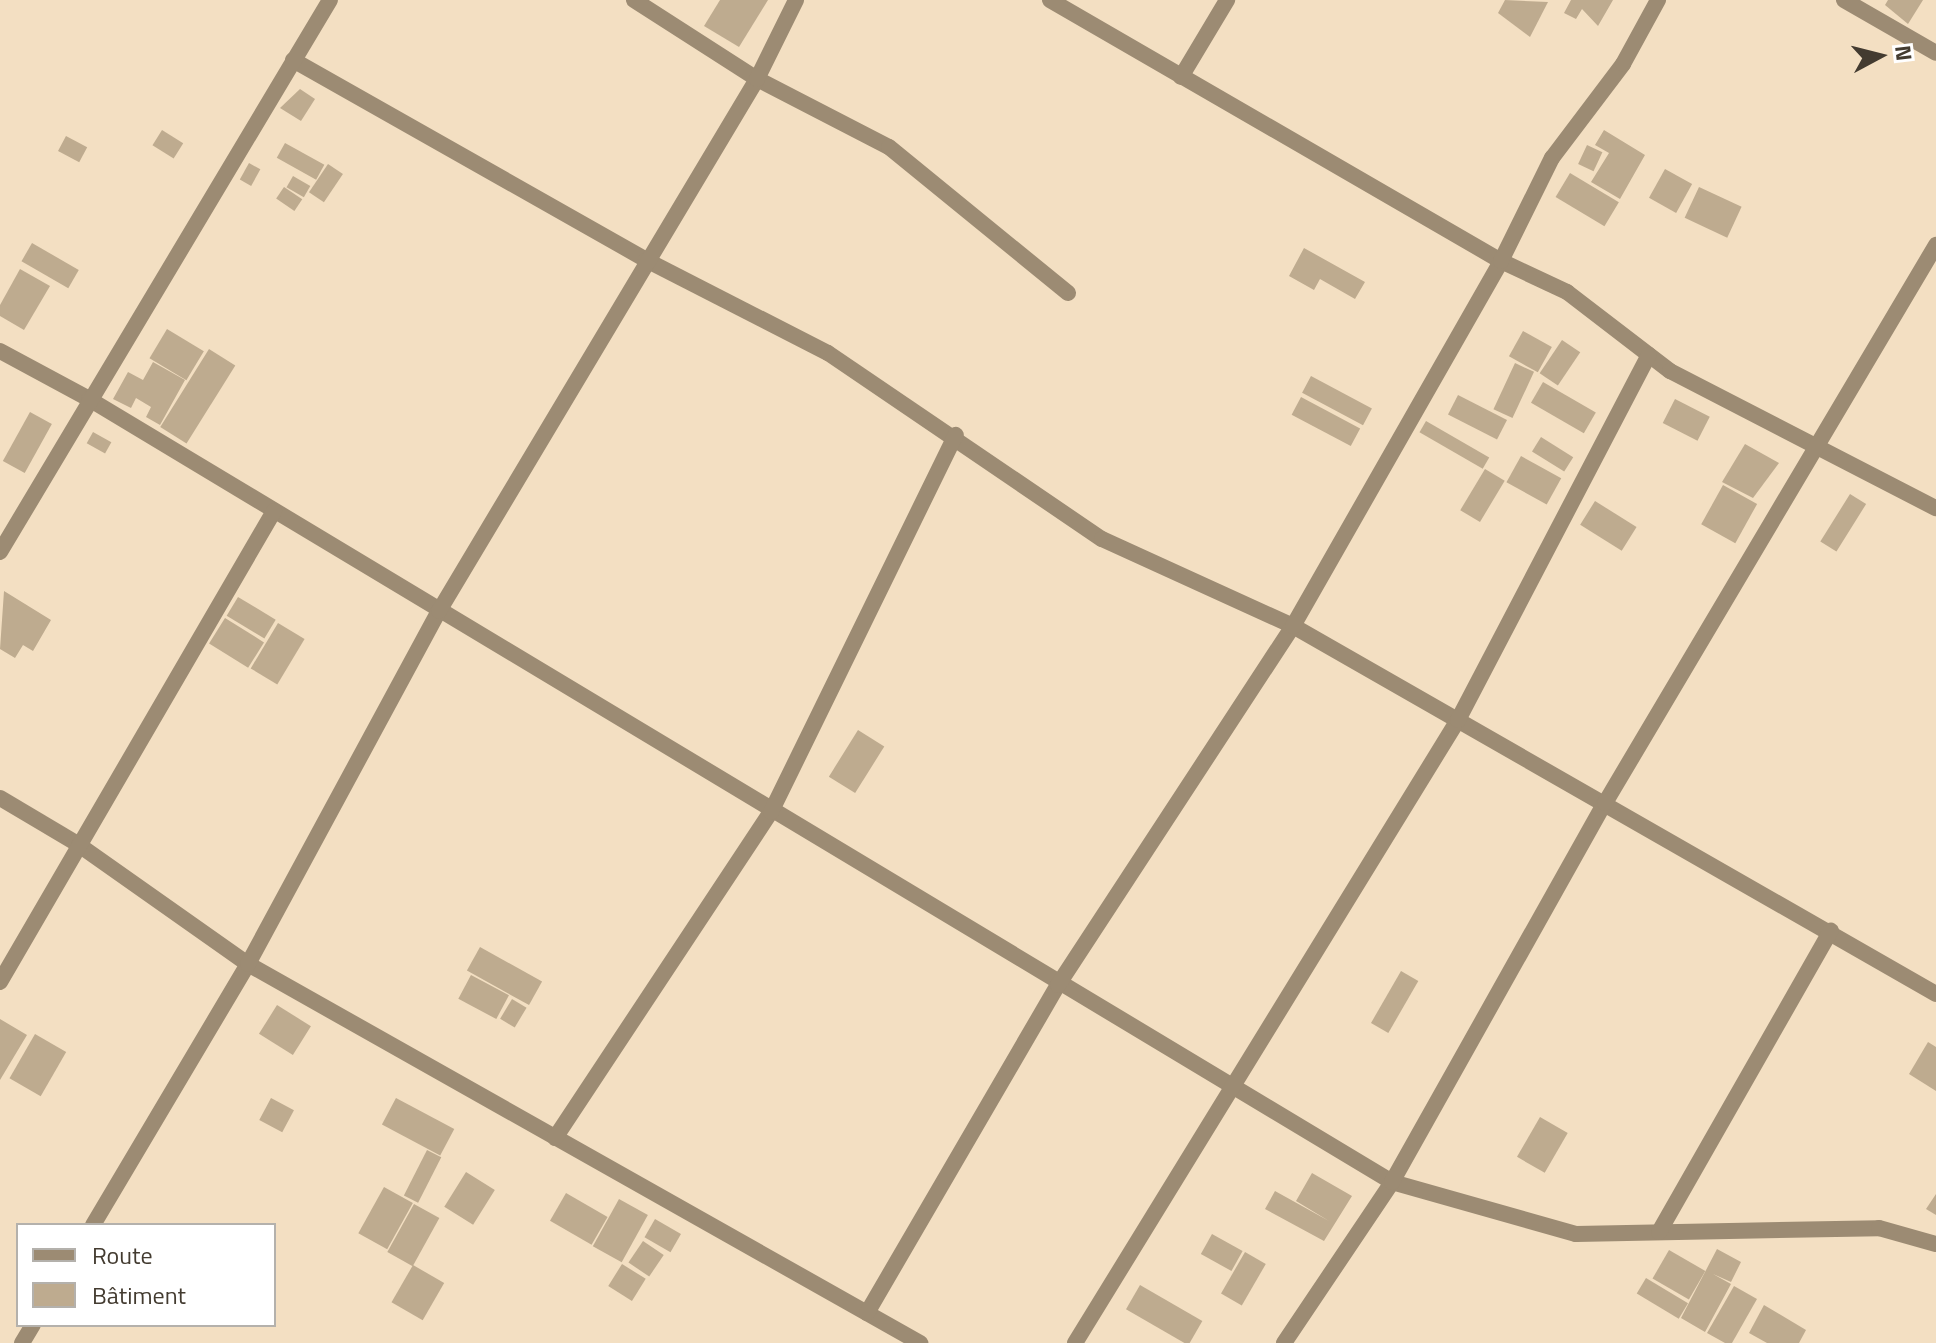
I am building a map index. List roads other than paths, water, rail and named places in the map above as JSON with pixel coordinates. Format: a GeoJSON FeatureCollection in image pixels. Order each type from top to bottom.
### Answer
{"type":"FeatureCollection","features":[{"type":"Feature","properties":{"kind":"street"},"geometry":{"type":"LineString","coordinates":[[0,552],[330,0]]}},
{"type":"Feature","properties":{"kind":"street"},"geometry":{"type":"LineString","coordinates":[[634,0],[757,79],[889,147],[1068,293]]}},
{"type":"Feature","properties":{"kind":"street"},"geometry":{"type":"LineString","coordinates":[[94,1223],[248,964],[439,611],[646,260],[757,79],[796,0]]}},
{"type":"Feature","properties":{"kind":"street"},"geometry":{"type":"LineString","coordinates":[[1050,0],[1501,261],[1567,292],[1670,371],[1936,508]]}},
{"type":"Feature","properties":{"kind":"street"},"geometry":{"type":"LineString","coordinates":[[1181,77],[1227,0]]}},
{"type":"Feature","properties":{"kind":"street"},"geometry":{"type":"LineString","coordinates":[[867,1313],[1058,985],[1293,626],[1501,261],[1552,158],[1623,64],[1658,0]]}},
{"type":"Feature","properties":{"kind":"street"},"geometry":{"type":"LineString","coordinates":[[1844,0],[1936,53]]}},
{"type":"Feature","properties":{"kind":"street"},"geometry":{"type":"LineString","coordinates":[[293,60],[646,260],[828,353],[956,435],[1102,539],[1293,626],[1831,931],[1936,994]]}},
{"type":"Feature","properties":{"kind":"street"},"geometry":{"type":"LineString","coordinates":[[1284,1343],[1392,1182],[1605,803],[1936,245]]}},
{"type":"Feature","properties":{"kind":"street"},"geometry":{"type":"LineString","coordinates":[[0,351],[89,399],[1058,985],[1392,1182],[1576,1234],[1879,1228],[1936,1244]]}},
{"type":"Feature","properties":{"kind":"street"},"geometry":{"type":"LineString","coordinates":[[1075,1343],[1235,1089],[1458,720],[1649,355]]}},
{"type":"Feature","properties":{"kind":"street"},"geometry":{"type":"LineString","coordinates":[[555,1138],[771,812],[956,435]]}},
{"type":"Feature","properties":{"kind":"street"},"geometry":{"type":"LineString","coordinates":[[0,982],[274,511]]}},
{"type":"Feature","properties":{"kind":"street"},"geometry":{"type":"LineString","coordinates":[[0,798],[79,845],[248,964],[920,1343]]}},
{"type":"Feature","properties":{"kind":"street"},"geometry":{"type":"LineString","coordinates":[[1659,1232],[1831,931]]}}]}
